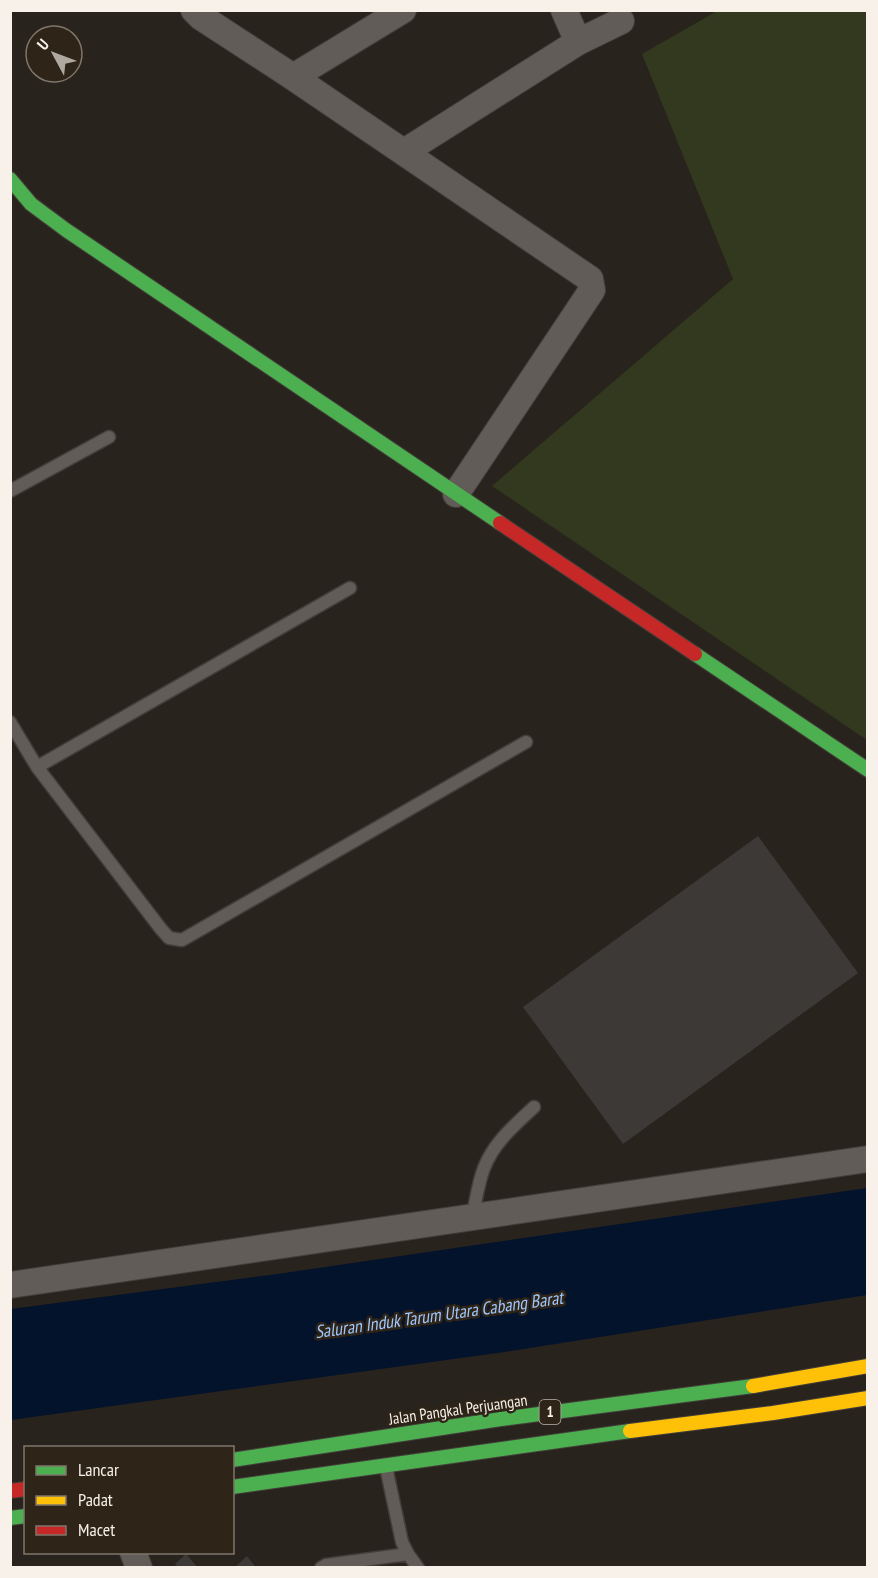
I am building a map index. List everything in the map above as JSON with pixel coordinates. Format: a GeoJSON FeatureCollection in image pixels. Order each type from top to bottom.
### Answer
{"type":"FeatureCollection","features":[{"type":"Feature","properties":{"kind":"main road"},"geometry":{"type":"LineString","coordinates":[[10,179],[31,204],[66,230],[867,770]]}},
{"type":"Feature","properties":{"kind":"main road","name":"Jalan Pangkal Perjuangan"},"geometry":{"type":"LineString","coordinates":[[234,1460],[501,1419],[767,1384],[867,1366]]}},
{"type":"Feature","properties":{"kind":"main road","name":"1"},"geometry":{"type":"LineString","coordinates":[[234,1487],[386,1467],[509,1447],[773,1413],[867,1398]]}},
{"type":"Feature","properties":{"kind":"street"},"geometry":{"type":"LineString","coordinates":[[194,10],[201,17],[590,279],[592,290],[456,494]]}},
{"type":"Feature","properties":{"kind":"street"},"geometry":{"type":"LineString","coordinates":[[293,77],[404,10]]}},
{"type":"Feature","properties":{"kind":"street"},"geometry":{"type":"LineString","coordinates":[[564,10],[578,42]]}},
{"type":"Feature","properties":{"kind":"street"},"geometry":{"type":"LineString","coordinates":[[404,152],[578,42],[621,21]]}},
{"type":"Feature","properties":{"kind":"street"},"geometry":{"type":"LineString","coordinates":[[10,1285],[867,1159]]}},
{"type":"Feature","properties":{"kind":"lane"},"geometry":{"type":"LineString","coordinates":[[10,491],[109,437]]}},
{"type":"Feature","properties":{"kind":"lane"},"geometry":{"type":"LineString","coordinates":[[37,767],[350,588]]}},
{"type":"Feature","properties":{"kind":"lane"},"geometry":{"type":"LineString","coordinates":[[10,722],[37,767],[160,929],[169,938],[182,940],[526,742]]}},
{"type":"Feature","properties":{"kind":"lane"},"geometry":{"type":"LineString","coordinates":[[472,1218],[484,1168],[493,1150],[505,1134],[534,1107]]}},
{"type":"Feature","properties":{"kind":"lane"},"geometry":{"type":"LineString","coordinates":[[386,1467],[401,1538],[418,1568]]}},
{"type":"Feature","properties":{"kind":"lane"},"geometry":{"type":"LineString","coordinates":[[321,1568],[326,1565],[408,1554]]}},
{"type":"Feature","properties":{"kind":"green space"},"geometry":{"type":"Polygon","coordinates":[[[717,11],[867,11],[867,740],[492,486],[733,279],[642,54],[717,11]]]}},
{"type":"Feature","properties":{"kind":"water","name":"Saluran Induk Tarum Utara Cabang Barat"},"geometry":{"type":"Polygon","coordinates":[[[867,1188],[867,1295],[511,1351],[11,1420],[11,1309],[284,1273],[867,1188]]]}},
{"type":"Feature","properties":{"kind":"building"},"geometry":{"type":"Polygon","coordinates":[[[758,836],[858,973],[623,1144],[523,1007],[758,836]]]}},
{"type":"Feature","properties":{"kind":"building"},"geometry":{"type":"Polygon","coordinates":[[[186,1554],[198,1568],[178,1568],[175,1564],[186,1554]]]}},
{"type":"Feature","properties":{"kind":"building"},"geometry":{"type":"Polygon","coordinates":[[[247,1556],[256,1568],[234,1568],[247,1556]]]}},
{"type":"Feature","properties":{"kind":"traffic: fast"},"geometry":{"type":"LineString","coordinates":[[10,179],[31,204],[66,230],[500,523]]}},
{"type":"Feature","properties":{"kind":"traffic: fast"},"geometry":{"type":"LineString","coordinates":[[695,654],[868,770]]}},
{"type":"Feature","properties":{"kind":"traffic: fast"},"geometry":{"type":"LineString","coordinates":[[234,1460],[501,1419],[753,1386]]}},
{"type":"Feature","properties":{"kind":"traffic: fast"},"geometry":{"type":"LineString","coordinates":[[234,1487],[630,1431]]}},
{"type":"Feature","properties":{"kind":"traffic: fast"},"geometry":{"type":"LineString","coordinates":[[10,1518],[24,1516]]}},
{"type":"Feature","properties":{"kind":"traffic: slow"},"geometry":{"type":"LineString","coordinates":[[753,1386],[868,1366]]}},
{"type":"Feature","properties":{"kind":"traffic: slow"},"geometry":{"type":"LineString","coordinates":[[630,1431],[773,1413],[868,1398]]}},
{"type":"Feature","properties":{"kind":"traffic: jam"},"geometry":{"type":"LineString","coordinates":[[500,523],[695,654]]}},
{"type":"Feature","properties":{"kind":"traffic: jam"},"geometry":{"type":"LineString","coordinates":[[10,1491],[24,1489]]}}]}
